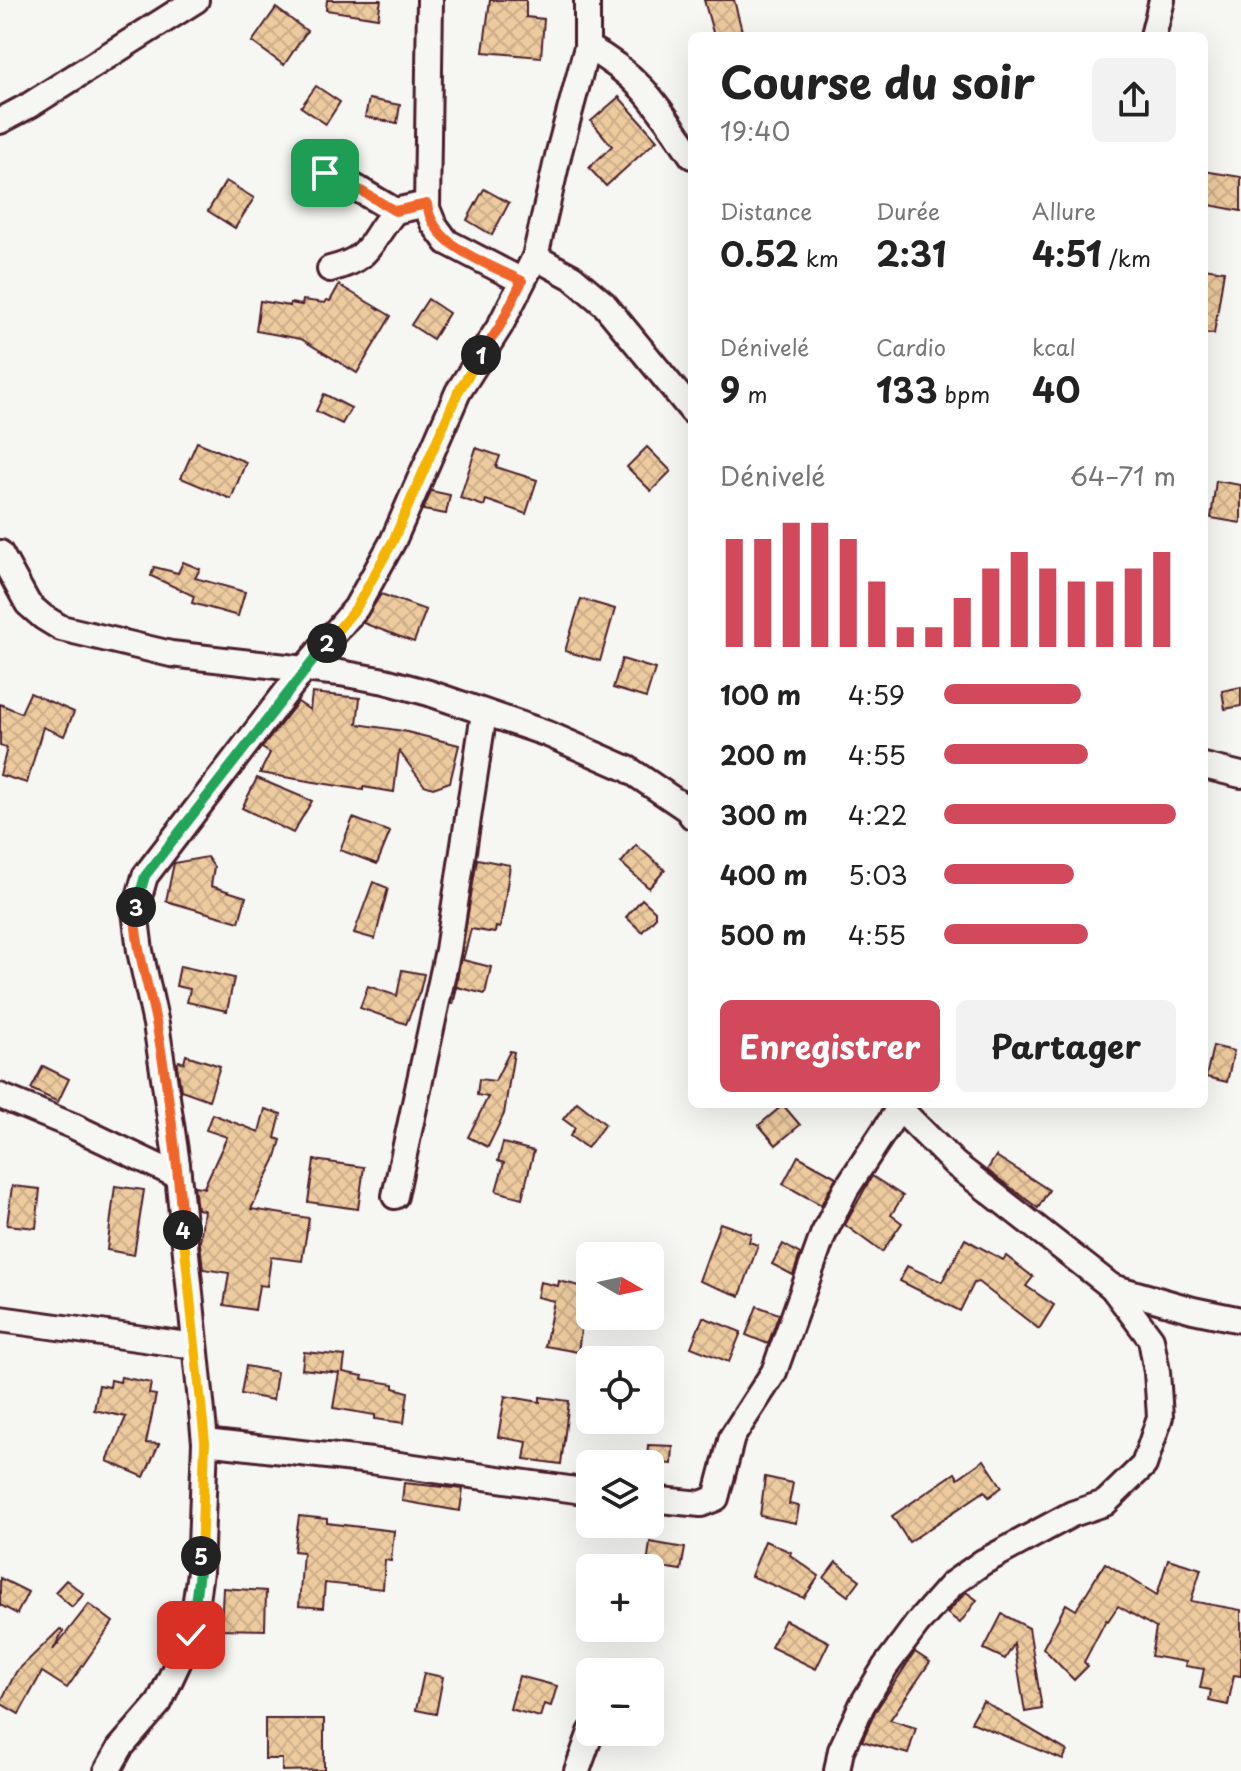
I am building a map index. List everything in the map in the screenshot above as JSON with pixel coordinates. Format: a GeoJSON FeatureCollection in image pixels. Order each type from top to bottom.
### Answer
{"type":"FeatureCollection","features":[{"type":"Feature","properties":{"kind":"street"},"geometry":{"type":"LineString","coordinates":[[0,121],[196,0]]}},
{"type":"Feature","properties":{"kind":"street"},"geometry":{"type":"LineString","coordinates":[[430,0],[427,204],[433,223],[447,242],[522,281]]}},
{"type":"Feature","properties":{"kind":"street"},"geometry":{"type":"LineString","coordinates":[[1154,32],[1162,0]]}},
{"type":"Feature","properties":{"kind":"street"},"geometry":{"type":"LineString","coordinates":[[107,1771],[120,1748],[159,1703],[191,1635],[200,1572],[205,1442],[178,1176],[156,1024],[135,911],[145,876],[304,669],[356,608],[393,541],[458,392],[500,326],[535,257],[587,47],[591,2]]}},
{"type":"Feature","properties":{"kind":"street"},"geometry":{"type":"LineString","coordinates":[[587,47],[613,60],[640,83],[688,150]]}},
{"type":"Feature","properties":{"kind":"street"},"geometry":{"type":"LineString","coordinates":[[325,173],[331,173],[395,211]]}},
{"type":"Feature","properties":{"kind":"street"},"geometry":{"type":"LineString","coordinates":[[330,269],[353,263],[366,253],[395,211],[427,204]]}},
{"type":"Feature","properties":{"kind":"street"},"geometry":{"type":"LineString","coordinates":[[535,257],[572,277],[604,304],[688,406]]}},
{"type":"Feature","properties":{"kind":"street"},"geometry":{"type":"LineString","coordinates":[[0,553],[28,604],[61,628],[171,654],[385,681],[548,734],[628,769],[688,810]]}},
{"type":"Feature","properties":{"kind":"street"},"geometry":{"type":"LineString","coordinates":[[395,1196],[448,950],[484,713]]}},
{"type":"Feature","properties":{"kind":"street"},"geometry":{"type":"LineString","coordinates":[[1208,767],[1241,775]]}},
{"type":"Feature","properties":{"kind":"street"},"geometry":{"type":"LineString","coordinates":[[0,1096],[73,1126],[178,1176]]}},
{"type":"Feature","properties":{"kind":"street"},"geometry":{"type":"LineString","coordinates":[[664,1500],[701,1504],[716,1498],[732,1437],[774,1372],[823,1235],[846,1189],[897,1108]]}},
{"type":"Feature","properties":{"kind":"street"},"geometry":{"type":"LineString","coordinates":[[837,1771],[841,1750],[862,1705],[885,1667],[952,1584],[983,1562],[1072,1514],[1105,1503],[1130,1482],[1144,1465],[1160,1417],[1151,1339],[1112,1287],[1008,1209],[955,1164],[926,1138],[901,1108]]}},
{"type":"Feature","properties":{"kind":"street"},"geometry":{"type":"LineString","coordinates":[[1112,1287],[1241,1320]]}},
{"type":"Feature","properties":{"kind":"street"},"geometry":{"type":"LineString","coordinates":[[0,1319],[194,1346]]}},
{"type":"Feature","properties":{"kind":"street"},"geometry":{"type":"LineString","coordinates":[[205,1442],[371,1461],[576,1490]]}},
{"type":"Feature","properties":{"kind":"street"},"geometry":{"type":"LineString","coordinates":[[577,1771],[586,1746]]}},
{"type":"Feature","properties":{"kind":"street"},"geometry":{"type":"LineString","coordinates":[[120,1748],[132,1771]]}},
{"type":"Feature","properties":{"kind":"building"},"geometry":{"type":"Polygon","coordinates":[[[327,0],[381,0],[378,18],[326,10],[327,0]]]}},
{"type":"Feature","properties":{"kind":"building"},"geometry":{"type":"Polygon","coordinates":[[[490,0],[526,0],[526,17],[544,19],[541,57],[483,52],[490,0]]]}},
{"type":"Feature","properties":{"kind":"building"},"geometry":{"type":"Polygon","coordinates":[[[704,0],[734,0],[742,31],[713,32],[704,0]]]}},
{"type":"Feature","properties":{"kind":"building"},"geometry":{"type":"Polygon","coordinates":[[[276,8],[307,31],[284,65],[252,42],[276,8]]]}},
{"type":"Feature","properties":{"kind":"building"},"geometry":{"type":"Polygon","coordinates":[[[316,86],[340,102],[326,124],[301,107],[316,86]]]}},
{"type":"Feature","properties":{"kind":"building"},"geometry":{"type":"Polygon","coordinates":[[[619,97],[657,140],[606,186],[589,168],[612,146],[591,121],[619,97]]]}},
{"type":"Feature","properties":{"kind":"building"},"geometry":{"type":"Polygon","coordinates":[[[369,99],[400,105],[397,123],[365,117],[369,99]]]}},
{"type":"Feature","properties":{"kind":"building"},"geometry":{"type":"Polygon","coordinates":[[[1208,172],[1241,177],[1241,211],[1208,205],[1208,172]]]}},
{"type":"Feature","properties":{"kind":"building"},"geometry":{"type":"Polygon","coordinates":[[[226,181],[254,198],[235,228],[208,211],[226,181]]]}},
{"type":"Feature","properties":{"kind":"building"},"geometry":{"type":"Polygon","coordinates":[[[484,189],[509,203],[492,235],[467,220],[484,189]]]}},
{"type":"Feature","properties":{"kind":"building"},"geometry":{"type":"Polygon","coordinates":[[[1208,269],[1224,271],[1214,334],[1208,333],[1208,269]]]}},
{"type":"Feature","properties":{"kind":"building"},"geometry":{"type":"Polygon","coordinates":[[[339,285],[391,316],[357,373],[301,339],[256,331],[260,301],[290,306],[290,303],[302,305],[303,300],[325,303],[330,301],[339,285]]]}},
{"type":"Feature","properties":{"kind":"building"},"geometry":{"type":"Polygon","coordinates":[[[428,299],[449,313],[433,339],[411,325],[428,299]]]}},
{"type":"Feature","properties":{"kind":"building"},"geometry":{"type":"Polygon","coordinates":[[[324,394],[351,408],[342,424],[316,411],[324,394]]]}},
{"type":"Feature","properties":{"kind":"building"},"geometry":{"type":"Polygon","coordinates":[[[197,442],[246,462],[231,499],[181,478],[197,442]]]}},
{"type":"Feature","properties":{"kind":"building"},"geometry":{"type":"Polygon","coordinates":[[[647,447],[671,471],[651,491],[627,467],[647,447]]]}},
{"type":"Feature","properties":{"kind":"building"},"geometry":{"type":"Polygon","coordinates":[[[476,448],[500,456],[496,467],[537,480],[526,514],[486,500],[484,506],[460,498],[476,448]]]}},
{"type":"Feature","properties":{"kind":"building"},"geometry":{"type":"Polygon","coordinates":[[[1216,481],[1241,485],[1241,523],[1211,518],[1216,481]]]}},
{"type":"Feature","properties":{"kind":"building"},"geometry":{"type":"Polygon","coordinates":[[[431,491],[450,495],[446,514],[423,510],[431,491]]]}},
{"type":"Feature","properties":{"kind":"building"},"geometry":{"type":"Polygon","coordinates":[[[183,562],[200,569],[195,578],[245,592],[238,616],[192,603],[194,596],[151,576],[154,567],[178,573],[183,562]]]}},
{"type":"Feature","properties":{"kind":"building"},"geometry":{"type":"Polygon","coordinates":[[[381,594],[426,610],[414,642],[363,623],[381,594]]]}},
{"type":"Feature","properties":{"kind":"building"},"geometry":{"type":"Polygon","coordinates":[[[581,599],[615,609],[600,661],[565,651],[581,599]]]}},
{"type":"Feature","properties":{"kind":"building"},"geometry":{"type":"Polygon","coordinates":[[[622,659],[655,669],[646,698],[613,688],[622,659]]]}},
{"type":"Feature","properties":{"kind":"building"},"geometry":{"type":"Polygon","coordinates":[[[1241,687],[1241,706],[1225,709],[1222,691],[1241,687]]]}},
{"type":"Feature","properties":{"kind":"building"},"geometry":{"type":"Polygon","coordinates":[[[30,693],[74,712],[64,736],[43,727],[27,783],[0,775],[7,748],[0,746],[0,704],[21,713],[30,693]]]}},
{"type":"Feature","properties":{"kind":"building"},"geometry":{"type":"Polygon","coordinates":[[[312,693],[360,698],[357,724],[403,731],[459,745],[450,782],[433,788],[424,785],[399,751],[394,792],[260,773],[270,753],[262,748],[298,702],[310,710],[312,693]]]}},
{"type":"Feature","properties":{"kind":"building"},"geometry":{"type":"Polygon","coordinates":[[[257,778],[312,801],[293,833],[242,808],[257,778]]]}},
{"type":"Feature","properties":{"kind":"building"},"geometry":{"type":"Polygon","coordinates":[[[353,818],[390,832],[377,864],[340,850],[353,818]]]}},
{"type":"Feature","properties":{"kind":"building"},"geometry":{"type":"Polygon","coordinates":[[[636,845],[665,870],[649,888],[621,863],[636,845]]]}},
{"type":"Feature","properties":{"kind":"building"},"geometry":{"type":"Polygon","coordinates":[[[207,857],[214,867],[211,886],[246,897],[239,922],[166,901],[174,863],[207,857]]]}},
{"type":"Feature","properties":{"kind":"building"},"geometry":{"type":"Polygon","coordinates":[[[477,859],[510,865],[504,906],[500,928],[496,927],[495,933],[471,929],[463,960],[491,967],[485,994],[457,987],[453,1005],[477,859]]]}},
{"type":"Feature","properties":{"kind":"building"},"geometry":{"type":"Polygon","coordinates":[[[373,882],[388,888],[375,939],[354,933],[373,882]]]}},
{"type":"Feature","properties":{"kind":"building"},"geometry":{"type":"Polygon","coordinates":[[[642,899],[655,911],[655,918],[642,932],[626,917],[642,899]]]}},
{"type":"Feature","properties":{"kind":"building"},"geometry":{"type":"Polygon","coordinates":[[[180,966],[234,978],[227,1011],[187,1002],[190,989],[176,986],[180,966]]]}},
{"type":"Feature","properties":{"kind":"building"},"geometry":{"type":"Polygon","coordinates":[[[402,970],[424,974],[406,1024],[360,1008],[368,986],[397,996],[402,970]]]}},
{"type":"Feature","properties":{"kind":"building"},"geometry":{"type":"Polygon","coordinates":[[[1213,1046],[1234,1051],[1227,1082],[1208,1077],[1213,1046]]]}},
{"type":"Feature","properties":{"kind":"building"},"geometry":{"type":"Polygon","coordinates":[[[510,1051],[514,1052],[504,1114],[488,1147],[468,1137],[488,1097],[477,1095],[479,1079],[495,1081],[510,1051]]]}},
{"type":"Feature","properties":{"kind":"building"},"geometry":{"type":"Polygon","coordinates":[[[186,1055],[220,1066],[209,1100],[181,1090],[177,1066],[179,1061],[184,1063],[186,1055]]]}},
{"type":"Feature","properties":{"kind":"building"},"geometry":{"type":"Polygon","coordinates":[[[43,1066],[69,1079],[58,1102],[31,1089],[43,1066]]]}},
{"type":"Feature","properties":{"kind":"building"},"geometry":{"type":"Polygon","coordinates":[[[577,1102],[605,1124],[587,1148],[570,1136],[575,1128],[563,1119],[577,1102]]]}},
{"type":"Feature","properties":{"kind":"building"},"geometry":{"type":"Polygon","coordinates":[[[779,1108],[786,1108],[800,1125],[776,1145],[759,1125],[779,1108]]]}},
{"type":"Feature","properties":{"kind":"building"},"geometry":{"type":"Polygon","coordinates":[[[265,1109],[281,1114],[275,1138],[281,1140],[275,1160],[251,1209],[309,1218],[302,1261],[271,1257],[267,1286],[259,1285],[255,1310],[224,1305],[229,1273],[203,1269],[200,1243],[204,1210],[197,1209],[194,1186],[206,1188],[227,1137],[206,1130],[212,1114],[259,1132],[265,1109]]]}},
{"type":"Feature","properties":{"kind":"building"},"geometry":{"type":"Polygon","coordinates":[[[503,1143],[534,1151],[522,1198],[496,1191],[504,1163],[498,1161],[503,1143]]]}},
{"type":"Feature","properties":{"kind":"building"},"geometry":{"type":"Polygon","coordinates":[[[798,1156],[836,1177],[821,1205],[783,1184],[798,1156]]]}},
{"type":"Feature","properties":{"kind":"building"},"geometry":{"type":"Polygon","coordinates":[[[996,1156],[1049,1190],[1038,1208],[987,1170],[996,1156]]]}},
{"type":"Feature","properties":{"kind":"building"},"geometry":{"type":"Polygon","coordinates":[[[314,1160],[364,1167],[358,1209],[308,1202],[314,1160]]]}},
{"type":"Feature","properties":{"kind":"building"},"geometry":{"type":"Polygon","coordinates":[[[872,1176],[903,1196],[891,1215],[902,1223],[882,1252],[845,1225],[872,1176]]]}},
{"type":"Feature","properties":{"kind":"building"},"geometry":{"type":"Polygon","coordinates":[[[12,1186],[40,1189],[36,1228],[7,1225],[12,1186]]]}},
{"type":"Feature","properties":{"kind":"building"},"geometry":{"type":"Polygon","coordinates":[[[115,1186],[144,1190],[134,1255],[107,1250],[115,1186]]]}},
{"type":"Feature","properties":{"kind":"building"},"geometry":{"type":"Polygon","coordinates":[[[720,1223],[751,1234],[749,1242],[758,1245],[740,1296],[699,1281],[720,1223]]]}},
{"type":"Feature","properties":{"kind":"building"},"geometry":{"type":"Polygon","coordinates":[[[965,1239],[1003,1260],[1006,1256],[1033,1277],[1026,1286],[1054,1305],[1039,1329],[978,1282],[974,1283],[960,1311],[900,1281],[907,1266],[942,1282],[965,1239]]]}},
{"type":"Feature","properties":{"kind":"building"},"geometry":{"type":"Polygon","coordinates":[[[783,1244],[800,1254],[793,1275],[772,1264],[783,1244]]]}},
{"type":"Feature","properties":{"kind":"building"},"geometry":{"type":"Polygon","coordinates":[[[559,1281],[576,1285],[576,1330],[581,1330],[576,1352],[545,1346],[554,1301],[537,1297],[540,1282],[558,1286],[559,1281]]]}},
{"type":"Feature","properties":{"kind":"building"},"geometry":{"type":"Polygon","coordinates":[[[757,1306],[779,1314],[768,1344],[746,1335],[757,1306]]]}},
{"type":"Feature","properties":{"kind":"building"},"geometry":{"type":"Polygon","coordinates":[[[703,1317],[741,1332],[729,1362],[691,1347],[703,1317]]]}},
{"type":"Feature","properties":{"kind":"building"},"geometry":{"type":"Polygon","coordinates":[[[304,1352],[345,1356],[343,1372],[363,1376],[362,1379],[394,1384],[394,1388],[408,1392],[404,1423],[333,1408],[339,1373],[302,1369],[304,1352]]]}},
{"type":"Feature","properties":{"kind":"building"},"geometry":{"type":"Polygon","coordinates":[[[246,1366],[277,1372],[273,1400],[241,1394],[246,1366]]]}},
{"type":"Feature","properties":{"kind":"building"},"geometry":{"type":"Polygon","coordinates":[[[121,1377],[151,1383],[149,1394],[156,1395],[146,1443],[159,1444],[144,1477],[107,1461],[126,1417],[94,1410],[99,1385],[110,1387],[111,1380],[120,1382],[121,1377]]]}},
{"type":"Feature","properties":{"kind":"building"},"geometry":{"type":"Polygon","coordinates":[[[505,1396],[540,1402],[540,1397],[569,1401],[561,1464],[524,1459],[527,1442],[498,1437],[505,1396]]]}},
{"type":"Feature","properties":{"kind":"building"},"geometry":{"type":"Polygon","coordinates":[[[648,1445],[673,1446],[672,1464],[664,1463],[664,1450],[648,1450],[648,1445]]]}},
{"type":"Feature","properties":{"kind":"building"},"geometry":{"type":"Polygon","coordinates":[[[984,1460],[1002,1487],[989,1497],[985,1491],[909,1542],[892,1516],[955,1473],[958,1478],[984,1460]]]}},
{"type":"Feature","properties":{"kind":"building"},"geometry":{"type":"Polygon","coordinates":[[[765,1477],[793,1483],[789,1504],[799,1506],[796,1523],[760,1516],[765,1477]]]}},
{"type":"Feature","properties":{"kind":"building"},"geometry":{"type":"Polygon","coordinates":[[[404,1483],[463,1489],[460,1511],[402,1501],[404,1483]]]}},
{"type":"Feature","properties":{"kind":"building"},"geometry":{"type":"Polygon","coordinates":[[[299,1516],[327,1519],[327,1523],[394,1531],[391,1561],[385,1560],[383,1589],[325,1583],[323,1608],[299,1606],[303,1552],[294,1551],[299,1516]]]}},
{"type":"Feature","properties":{"kind":"building"},"geometry":{"type":"Polygon","coordinates":[[[765,1541],[791,1552],[790,1555],[819,1576],[804,1598],[751,1576],[765,1541]]]}},
{"type":"Feature","properties":{"kind":"building"},"geometry":{"type":"Polygon","coordinates":[[[650,1542],[685,1548],[681,1570],[664,1568],[664,1554],[648,1554],[650,1542]]]}},
{"type":"Feature","properties":{"kind":"building"},"geometry":{"type":"Polygon","coordinates":[[[1168,1559],[1201,1569],[1191,1601],[1241,1610],[1241,1676],[1234,1675],[1228,1705],[1209,1701],[1211,1690],[1200,1688],[1204,1669],[1185,1666],[1186,1662],[1151,1656],[1156,1628],[1118,1606],[1106,1620],[1084,1662],[1088,1666],[1074,1680],[1043,1648],[1066,1604],[1076,1610],[1105,1563],[1157,1595],[1168,1559]]]}},
{"type":"Feature","properties":{"kind":"building"},"geometry":{"type":"Polygon","coordinates":[[[836,1562],[860,1580],[848,1596],[824,1578],[836,1562]]]}},
{"type":"Feature","properties":{"kind":"building"},"geometry":{"type":"Polygon","coordinates":[[[0,1578],[28,1592],[17,1614],[0,1605],[0,1578]]]}},
{"type":"Feature","properties":{"kind":"building"},"geometry":{"type":"Polygon","coordinates":[[[66,1580],[84,1594],[72,1607],[55,1592],[66,1580]]]}},
{"type":"Feature","properties":{"kind":"building"},"geometry":{"type":"Polygon","coordinates":[[[223,1588],[266,1591],[265,1630],[221,1629],[223,1588]]]}},
{"type":"Feature","properties":{"kind":"building"},"geometry":{"type":"Polygon","coordinates":[[[966,1592],[977,1600],[960,1623],[947,1613],[966,1592]]]}},
{"type":"Feature","properties":{"kind":"building"},"geometry":{"type":"Polygon","coordinates":[[[89,1604],[113,1622],[67,1688],[42,1672],[19,1714],[0,1703],[16,1672],[60,1629],[63,1631],[53,1650],[89,1604]]]}},
{"type":"Feature","properties":{"kind":"building"},"geometry":{"type":"Polygon","coordinates":[[[1002,1614],[1029,1628],[1042,1709],[1025,1712],[1014,1644],[1005,1659],[984,1649],[1002,1614]]]}},
{"type":"Feature","properties":{"kind":"building"},"geometry":{"type":"Polygon","coordinates":[[[785,1620],[829,1642],[816,1669],[771,1647],[785,1620]]]}},
{"type":"Feature","properties":{"kind":"building"},"geometry":{"type":"Polygon","coordinates":[[[915,1652],[930,1662],[890,1720],[916,1728],[908,1754],[862,1741],[875,1712],[915,1652]]]}},
{"type":"Feature","properties":{"kind":"building"},"geometry":{"type":"Polygon","coordinates":[[[424,1673],[443,1677],[436,1714],[416,1710],[424,1673]]]}},
{"type":"Feature","properties":{"kind":"building"},"geometry":{"type":"Polygon","coordinates":[[[519,1676],[557,1686],[551,1706],[544,1704],[540,1717],[510,1709],[519,1676]]]}},
{"type":"Feature","properties":{"kind":"building"},"geometry":{"type":"Polygon","coordinates":[[[983,1701],[1067,1751],[1063,1760],[971,1722],[983,1701]]]}},
{"type":"Feature","properties":{"kind":"building"},"geometry":{"type":"Polygon","coordinates":[[[265,1719],[324,1719],[324,1770],[282,1771],[282,1759],[265,1759],[265,1719]]]}},
{"type":"Feature","properties":{"kind":"route"},"geometry":{"type":"LineString","coordinates":[[191,1635],[200,1572],[205,1442],[177,1164],[135,911],[145,876],[304,669],[356,608],[393,541],[458,392],[500,326],[522,281],[447,242],[433,223],[427,204],[395,211],[331,173],[325,173]]}}]}
